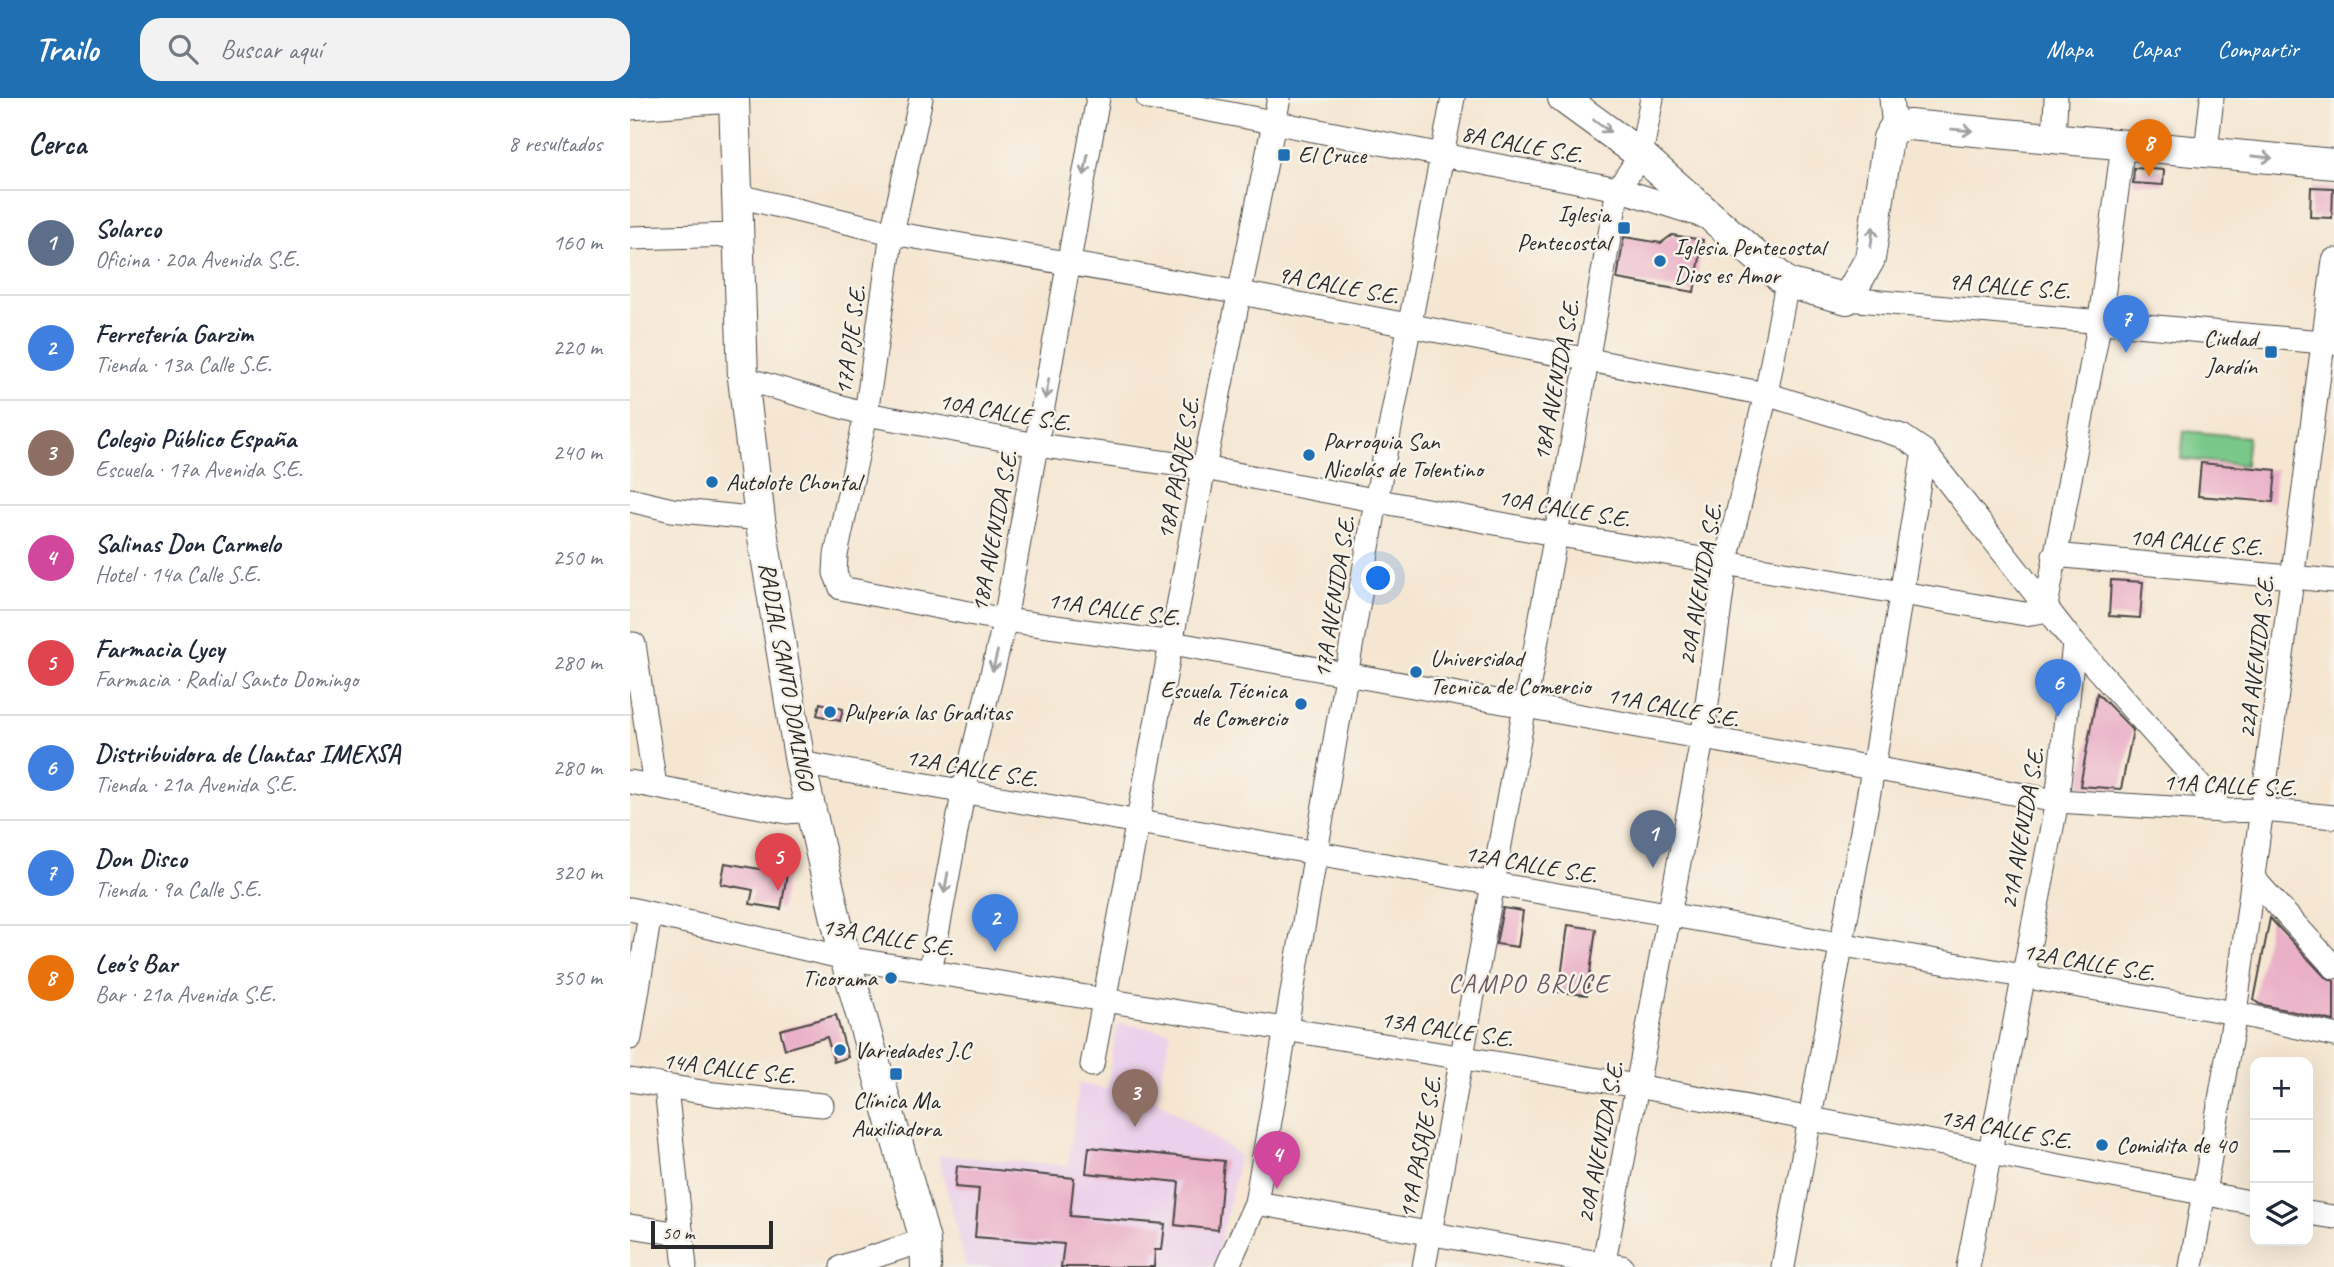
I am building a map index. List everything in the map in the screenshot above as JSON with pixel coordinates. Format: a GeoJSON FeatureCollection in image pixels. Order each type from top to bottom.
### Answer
{"type":"FeatureCollection","features":[{"type":"Feature","properties":{"kind":"main road"},"geometry":{"type":"LineString","coordinates":[[1563,98],[1641,155],[1787,283],[1847,299],[1870,259],[1888,138],[1894,128],[1909,125],[2334,164]]}},
{"type":"Feature","properties":{"kind":"main road","name":"RADIAL SANTO DOMINGO"},"geometry":{"type":"LineString","coordinates":[[734,100],[734,195],[743,378],[760,519],[800,763],[845,958],[925,1253],[935,1251],[940,1267]]}},
{"type":"Feature","properties":{"kind":"street","name":"17A PJE S.E."},"geometry":{"type":"LineString","coordinates":[[841,587],[835,573],[836,555],[866,414],[892,233],[921,98]]}},
{"type":"Feature","properties":{"kind":"street","name":"18A AVENIDA S.E."},"geometry":{"type":"LineString","coordinates":[[930,971],[962,794],[1005,620],[1098,98]]}},
{"type":"Feature","properties":{"kind":"street","name":"8A CALLE S.E."},"geometry":{"type":"LineString","coordinates":[[1148,98],[1618,189],[1717,221]]}},
{"type":"Feature","properties":{"kind":"street","name":"18A PASAJE S.E."},"geometry":{"type":"LineString","coordinates":[[1138,824],[1203,468],[1279,98]]}},
{"type":"Feature","properties":{"kind":"street","name":"17A AVENIDA S.E."},"geometry":{"type":"LineString","coordinates":[[1227,1267],[1256,1203],[1377,501],[1453,98]]}},
{"type":"Feature","properties":{"kind":"street"},"geometry":{"type":"LineString","coordinates":[[1641,155],[1652,98]]}},
{"type":"Feature","properties":{"kind":"street"},"geometry":{"type":"LineString","coordinates":[[1891,98],[1894,128]]}},
{"type":"Feature","properties":{"kind":"street"},"geometry":{"type":"LineString","coordinates":[[2054,139],[2056,98]]}},
{"type":"Feature","properties":{"kind":"street"},"geometry":{"type":"LineString","coordinates":[[2206,151],[2212,98]]}},
{"type":"Feature","properties":{"kind":"street"},"geometry":{"type":"LineString","coordinates":[[630,107],[734,100]]}},
{"type":"Feature","properties":{"kind":"street"},"geometry":{"type":"LineString","coordinates":[[2046,606],[2100,320],[2123,144]]}},
{"type":"Feature","properties":{"kind":"street","name":"18A AVENIDA S.E."},"geometry":{"type":"LineString","coordinates":[[1526,705],[1554,534],[1618,189],[1641,155]]}},
{"type":"Feature","properties":{"kind":"street","name":"9A CALLE S.E."},"geometry":{"type":"LineString","coordinates":[[734,195],[892,233],[1241,293],[1766,394],[1902,436],[1924,452],[2074,643],[2222,811]]}},
{"type":"Feature","properties":{"kind":"street"},"geometry":{"type":"LineString","coordinates":[[630,238],[736,235]]}},
{"type":"Feature","properties":{"kind":"street","name":"22A AVENIDA S.E."},"geometry":{"type":"LineString","coordinates":[[2191,1267],[2235,1013],[2293,577],[2328,343],[2334,260]]}},
{"type":"Feature","properties":{"kind":"street","name":"20A AVENIDA S.E."},"geometry":{"type":"LineString","coordinates":[[1610,1266],[1637,1086],[1702,740],[1726,561],[1766,394],[1787,283]]}},
{"type":"Feature","properties":{"kind":"street","name":"9A CALLE S.E."},"geometry":{"type":"LineString","coordinates":[[1847,299],[2100,320],[2328,343]]}},
{"type":"Feature","properties":{"kind":"street","name":"10A CALLE S.E."},"geometry":{"type":"LineString","coordinates":[[743,378],[866,414],[1037,445],[1203,468],[1554,534],[1726,561],[1899,595],[2025,614],[2038,612],[2046,606]]}},
{"type":"Feature","properties":{"kind":"street"},"geometry":{"type":"LineString","coordinates":[[1783,1267],[1873,770],[1924,452]]}},
{"type":"Feature","properties":{"kind":"street"},"geometry":{"type":"LineString","coordinates":[[630,500],[672,510],[760,519]]}},
{"type":"Feature","properties":{"kind":"street","name":"10A CALLE S.E."},"geometry":{"type":"LineString","coordinates":[[2054,555],[2334,582]]}},
{"type":"Feature","properties":{"kind":"street","name":"11A CALLE S.E."},"geometry":{"type":"LineString","coordinates":[[841,587],[1005,620],[1172,643],[1348,676],[1526,705],[1702,740],[2057,801],[2222,811],[2263,810],[2334,817]]}},
{"type":"Feature","properties":{"kind":"street","name":"21A AVENIDA S.E."},"geometry":{"type":"LineString","coordinates":[[1968,1267],[2057,801],[2074,643]]}},
{"type":"Feature","properties":{"kind":"street"},"geometry":{"type":"LineString","coordinates":[[630,644],[634,644],[655,786]]}},
{"type":"Feature","properties":{"kind":"street","name":"19A PASAJE S.E."},"geometry":{"type":"LineString","coordinates":[[1424,1267],[1526,705]]}},
{"type":"Feature","properties":{"kind":"street","name":"12A CALLE S.E."},"geometry":{"type":"LineString","coordinates":[[800,763],[962,794],[2235,1013],[2334,1035]]}},
{"type":"Feature","properties":{"kind":"street"},"geometry":{"type":"LineString","coordinates":[[630,782],[787,812],[809,810]]}},
{"type":"Feature","properties":{"kind":"street"},"geometry":{"type":"LineString","coordinates":[[1092,1065],[1138,824]]}},
{"type":"Feature","properties":{"kind":"street"},"geometry":{"type":"LineString","coordinates":[[2253,878],[2334,967]]}},
{"type":"Feature","properties":{"kind":"street"},"geometry":{"type":"LineString","coordinates":[[630,1038],[640,912]]}},
{"type":"Feature","properties":{"kind":"street","name":"13A CALLE S.E."},"geometry":{"type":"LineString","coordinates":[[640,912],[845,958],[1637,1086],[2250,1202]]}},
{"type":"Feature","properties":{"kind":"street","name":"14A CALLE S.E."},"geometry":{"type":"LineString","coordinates":[[630,1080],[666,1087],[822,1105]]}},
{"type":"Feature","properties":{"kind":"street"},"geometry":{"type":"LineString","coordinates":[[666,1087],[685,1267]]}},
{"type":"Feature","properties":{"kind":"street"},"geometry":{"type":"LineString","coordinates":[[1256,1203],[1610,1266]]}},
{"type":"Feature","properties":{"kind":"street"},"geometry":{"type":"LineString","coordinates":[[2313,1214],[2334,1217]]}},
{"type":"Feature","properties":{"kind":"street"},"geometry":{"type":"LineString","coordinates":[[630,1226],[680,1234]]}},
{"type":"Feature","properties":{"kind":"street"},"geometry":{"type":"LineString","coordinates":[[842,1267],[925,1253]]}},
{"type":"Feature","properties":{"kind":"shaded area"},"geometry":{"type":"Polygon","coordinates":[[[1117,1023],[1171,1032],[1156,1100],[1240,1155],[1217,1257],[1211,1267],[966,1267],[938,1155],[1068,1166],[1079,1084],[1107,1089],[1117,1023]]]}},
{"type":"Feature","properties":{"kind":"green space"},"geometry":{"type":"Polygon","coordinates":[[[2184,431],[2248,437],[2245,465],[2181,459],[2184,431]]]}},
{"type":"Feature","properties":{"kind":"building"},"geometry":{"type":"Polygon","coordinates":[[[2134,168],[2164,170],[2163,185],[2133,183],[2134,168]]]}},
{"type":"Feature","properties":{"kind":"building"},"geometry":{"type":"Polygon","coordinates":[[[2311,187],[2333,188],[2332,218],[2310,217],[2311,187]]]}},
{"type":"Feature","properties":{"kind":"building","name":"Iglesia Pentecostal Dios es Amor"},"geometry":{"type":"Polygon","coordinates":[[[1672,235],[1703,240],[1694,292],[1617,279],[1624,237],[1661,243],[1672,235]]]}},
{"type":"Feature","properties":{"kind":"building"},"geometry":{"type":"Polygon","coordinates":[[[2201,463],[2276,470],[2273,502],[2198,496],[2201,463]]]}},
{"type":"Feature","properties":{"kind":"building"},"geometry":{"type":"Polygon","coordinates":[[[2111,580],[2143,582],[2140,618],[2109,616],[2111,580]]]}},
{"type":"Feature","properties":{"kind":"building"},"geometry":{"type":"Polygon","coordinates":[[[2097,693],[2133,730],[2121,789],[2080,786],[2097,693]]]}},
{"type":"Feature","properties":{"kind":"building","name":"Pulpería las Graditas"},"geometry":{"type":"Polygon","coordinates":[[[820,703],[843,709],[840,721],[817,715],[820,703]]]}},
{"type":"Feature","properties":{"kind":"building"},"geometry":{"type":"Polygon","coordinates":[[[725,863],[787,874],[781,909],[750,904],[753,890],[721,884],[725,863]]]}},
{"type":"Feature","properties":{"kind":"building"},"geometry":{"type":"Polygon","coordinates":[[[1503,908],[1523,911],[1518,947],[1496,944],[1503,908]]]}},
{"type":"Feature","properties":{"kind":"building"},"geometry":{"type":"Polygon","coordinates":[[[2270,918],[2324,976],[2334,981],[2334,1021],[2259,1004],[2254,1000],[2270,918]]]}},
{"type":"Feature","properties":{"kind":"building"},"geometry":{"type":"Polygon","coordinates":[[[1568,925],[1596,929],[1587,995],[1559,992],[1568,925]]]}},
{"type":"Feature","properties":{"kind":"building"},"geometry":{"type":"Polygon","coordinates":[[[836,1015],[848,1057],[834,1062],[827,1037],[785,1049],[780,1030],[836,1015]]]}},
{"type":"Feature","properties":{"kind":"building"},"geometry":{"type":"Polygon","coordinates":[[[1089,1147],[1224,1161],[1218,1230],[1175,1225],[1179,1182],[1086,1173],[1089,1147]]]}},
{"type":"Feature","properties":{"kind":"building"},"geometry":{"type":"Polygon","coordinates":[[[957,1166],[1074,1178],[1070,1216],[1165,1224],[1162,1250],[1155,1250],[1154,1267],[1061,1267],[1064,1244],[975,1237],[979,1189],[955,1187],[957,1166]]]}},
{"type":"Feature","properties":{"kind":"place","name":"El Cruce"},"geometry":{"type":"Point","coordinates":[1284,155]}},
{"type":"Feature","properties":{"kind":"place","name":"Leo's Bar"},"geometry":{"type":"Point","coordinates":[2149,177]}},
{"type":"Feature","properties":{"kind":"place","name":"Iglesia Pentecostal"},"geometry":{"type":"Point","coordinates":[1624,228]}},
{"type":"Feature","properties":{"kind":"place","name":"Iglesia Pentecostal Dios es Amor"},"geometry":{"type":"Point","coordinates":[1660,261]}},
{"type":"Feature","properties":{"kind":"place","name":"Ciudad Jardín"},"geometry":{"type":"Point","coordinates":[2271,352]}},
{"type":"Feature","properties":{"kind":"place","name":"Don Disco"},"geometry":{"type":"Point","coordinates":[2126,353]}},
{"type":"Feature","properties":{"kind":"place","name":"Parroquia San Nicolás de Tolentino"},"geometry":{"type":"Point","coordinates":[1309,455]}},
{"type":"Feature","properties":{"kind":"place","name":"Autolote Chontal"},"geometry":{"type":"Point","coordinates":[712,482]}},
{"type":"Feature","properties":{"kind":"place","name":"Universidad Tecnica de Comercio"},"geometry":{"type":"Point","coordinates":[1416,672]}},
{"type":"Feature","properties":{"kind":"place","name":"Escuela Técnica de Comercio"},"geometry":{"type":"Point","coordinates":[1301,704]}},
{"type":"Feature","properties":{"kind":"place","name":"Pulpería las Graditas"},"geometry":{"type":"Point","coordinates":[830,712]}},
{"type":"Feature","properties":{"kind":"place","name":"Distribuidora de Llantas IMEXSA"},"geometry":{"type":"Point","coordinates":[2058,717]}},
{"type":"Feature","properties":{"kind":"place","name":"Solarco"},"geometry":{"type":"Point","coordinates":[1653,868]}},
{"type":"Feature","properties":{"kind":"place","name":"Farmacia Lycy"},"geometry":{"type":"Point","coordinates":[778,891]}},
{"type":"Feature","properties":{"kind":"place","name":"Ferretería Garzim"},"geometry":{"type":"Point","coordinates":[995,952]}},
{"type":"Feature","properties":{"kind":"place","name":"Ticorama"},"geometry":{"type":"Point","coordinates":[891,978]}},
{"type":"Feature","properties":{"kind":"place","name":"Variedades J.C"},"geometry":{"type":"Point","coordinates":[840,1050]}},
{"type":"Feature","properties":{"kind":"place","name":"Clínica Ma Auxiliadora"},"geometry":{"type":"Point","coordinates":[896,1074]}},
{"type":"Feature","properties":{"kind":"place","name":"Colegio Público España"},"geometry":{"type":"Point","coordinates":[1135,1127]}},
{"type":"Feature","properties":{"kind":"place","name":"Comidita de 40"},"geometry":{"type":"Point","coordinates":[2102,1145]}},
{"type":"Feature","properties":{"kind":"place","name":"Salinas Don Carmelo"},"geometry":{"type":"Point","coordinates":[1277,1189]}},
{"type":"Feature","properties":{"kind":"district","name":"CAMPO BRUCE"},"geometry":{"type":"Point","coordinates":[1529,983]}}]}
